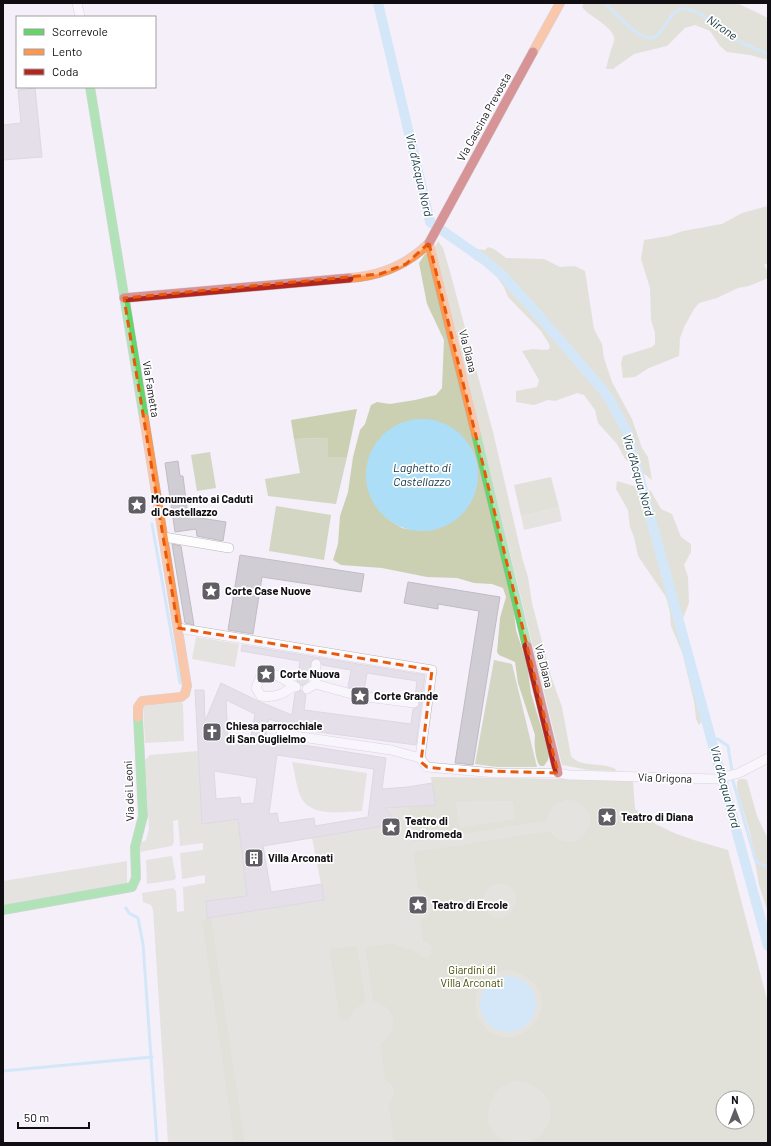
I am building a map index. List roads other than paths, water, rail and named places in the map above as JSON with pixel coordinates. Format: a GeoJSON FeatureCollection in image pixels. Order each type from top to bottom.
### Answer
{"type":"FeatureCollection","features":[{"type":"Feature","properties":{"kind":"street"},"geometry":{"type":"LineString","coordinates":[[78,3],[80,16]]}},
{"type":"Feature","properties":{"kind":"street","name":"Via Cascina Prevosta"},"geometry":{"type":"LineString","coordinates":[[429,243],[440,220],[560,3]]}},
{"type":"Feature","properties":{"kind":"street","name":"Via Fametta"},"geometry":{"type":"LineString","coordinates":[[90,88],[178,628],[188,680],[185,694]]}},
{"type":"Feature","properties":{"kind":"street"},"geometry":{"type":"LineString","coordinates":[[124,298],[354,278],[380,274],[406,264],[429,243]]}},
{"type":"Feature","properties":{"kind":"street","name":"Via Diana"},"geometry":{"type":"LineString","coordinates":[[429,243],[558,773]]}},
{"type":"Feature","properties":{"kind":"street"},"geometry":{"type":"LineString","coordinates":[[164,537],[229,548]]}},
{"type":"Feature","properties":{"kind":"street"},"geometry":{"type":"LineString","coordinates":[[178,628],[432,670],[426,705],[420,758]]}},
{"type":"Feature","properties":{"kind":"street"},"geometry":{"type":"LineString","coordinates":[[315,684],[316,664]]}},
{"type":"Feature","properties":{"kind":"street"},"geometry":{"type":"LineString","coordinates":[[307,689],[315,684],[359,696],[414,703]]}},
{"type":"Feature","properties":{"kind":"street","name":"Via dei Leoni"},"geometry":{"type":"LineString","coordinates":[[3,910],[132,888],[136,876],[135,845],[141,830],[144,816],[138,707],[142,701],[177,699],[185,694]]}},
{"type":"Feature","properties":{"kind":"street","name":"Via Origona"},"geometry":{"type":"LineString","coordinates":[[281,734],[391,750],[420,758],[428,767],[452,770],[717,779],[745,770],[768,758]]}},
{"type":"Feature","properties":{"kind":"water","name":"Laghetto di Castellazzo"},"geometry":{"type":"Polygon","coordinates":[[[422,419],[443,424],[453,429],[461,436],[468,444],[473,454],[478,475],[473,496],[468,506],[461,514],[453,521],[443,526],[422,531],[401,526],[391,521],[383,514],[376,506],[371,496],[366,475],[371,454],[376,444],[383,436],[391,429],[401,424],[422,419]]]}},
{"type":"Feature","properties":{"kind":"water"},"geometry":{"type":"Polygon","coordinates":[[[508,976],[519,978],[528,984],[534,993],[536,1004],[534,1015],[528,1024],[519,1030],[508,1032],[497,1030],[488,1024],[482,1015],[480,1004],[482,993],[488,984],[497,978],[508,976]]]}},
{"type":"Feature","properties":{"kind":"waterway","name":"Via d'Acqua Nord"},"geometry":{"type":"LineString","coordinates":[[378,3],[430,222],[486,261],[503,276],[602,389],[611,402],[627,432],[768,946]]}},
{"type":"Feature","properties":{"kind":"waterway","name":"Nirone"},"geometry":{"type":"LineString","coordinates":[[605,3],[626,24],[645,37],[655,37],[675,12],[680,9],[686,9],[697,12],[740,42],[768,53]]}},
{"type":"Feature","properties":{"kind":"waterway"},"geometry":{"type":"LineString","coordinates":[[152,524],[180,683]]}},
{"type":"Feature","properties":{"kind":"waterway"},"geometry":{"type":"LineString","coordinates":[[712,740],[718,739],[728,746],[732,771]]}},
{"type":"Feature","properties":{"kind":"waterway"},"geometry":{"type":"LineString","coordinates":[[733,781],[756,862],[768,867]]}},
{"type":"Feature","properties":{"kind":"waterway"},"geometry":{"type":"LineString","coordinates":[[126,908],[129,913],[138,918],[143,944],[157,1143]]}},
{"type":"Feature","properties":{"kind":"waterway"},"geometry":{"type":"LineString","coordinates":[[3,1071],[152,1057]]}},
{"type":"Feature","properties":{"kind":"place","name":"Monumento ai Caduti di Castellazzo"},"geometry":{"type":"Point","coordinates":[137,505]}},
{"type":"Feature","properties":{"kind":"place","name":"Corte Case Nuove"},"geometry":{"type":"Point","coordinates":[211,591]}},
{"type":"Feature","properties":{"kind":"place","name":"Corte Nuova"},"geometry":{"type":"Point","coordinates":[266,674]}},
{"type":"Feature","properties":{"kind":"place","name":"Corte Grande"},"geometry":{"type":"Point","coordinates":[360,696]}},
{"type":"Feature","properties":{"kind":"place","name":"Chiesa parrocchiale di San Guglielmo"},"geometry":{"type":"Point","coordinates":[212,732]}},
{"type":"Feature","properties":{"kind":"place","name":"Teatro di Diana"},"geometry":{"type":"Point","coordinates":[607,817]}},
{"type":"Feature","properties":{"kind":"place","name":"Teatro di Andromeda"},"geometry":{"type":"Point","coordinates":[391,827]}},
{"type":"Feature","properties":{"kind":"place","name":"Villa Arconati"},"geometry":{"type":"Point","coordinates":[254,858]}},
{"type":"Feature","properties":{"kind":"place","name":"Teatro di Ercole"},"geometry":{"type":"Point","coordinates":[418,905]}},
{"type":"Feature","properties":{"kind":"park label","name":"Giardini di Villa Arconati"},"geometry":{"type":"Point","coordinates":[472,976]}}]}
